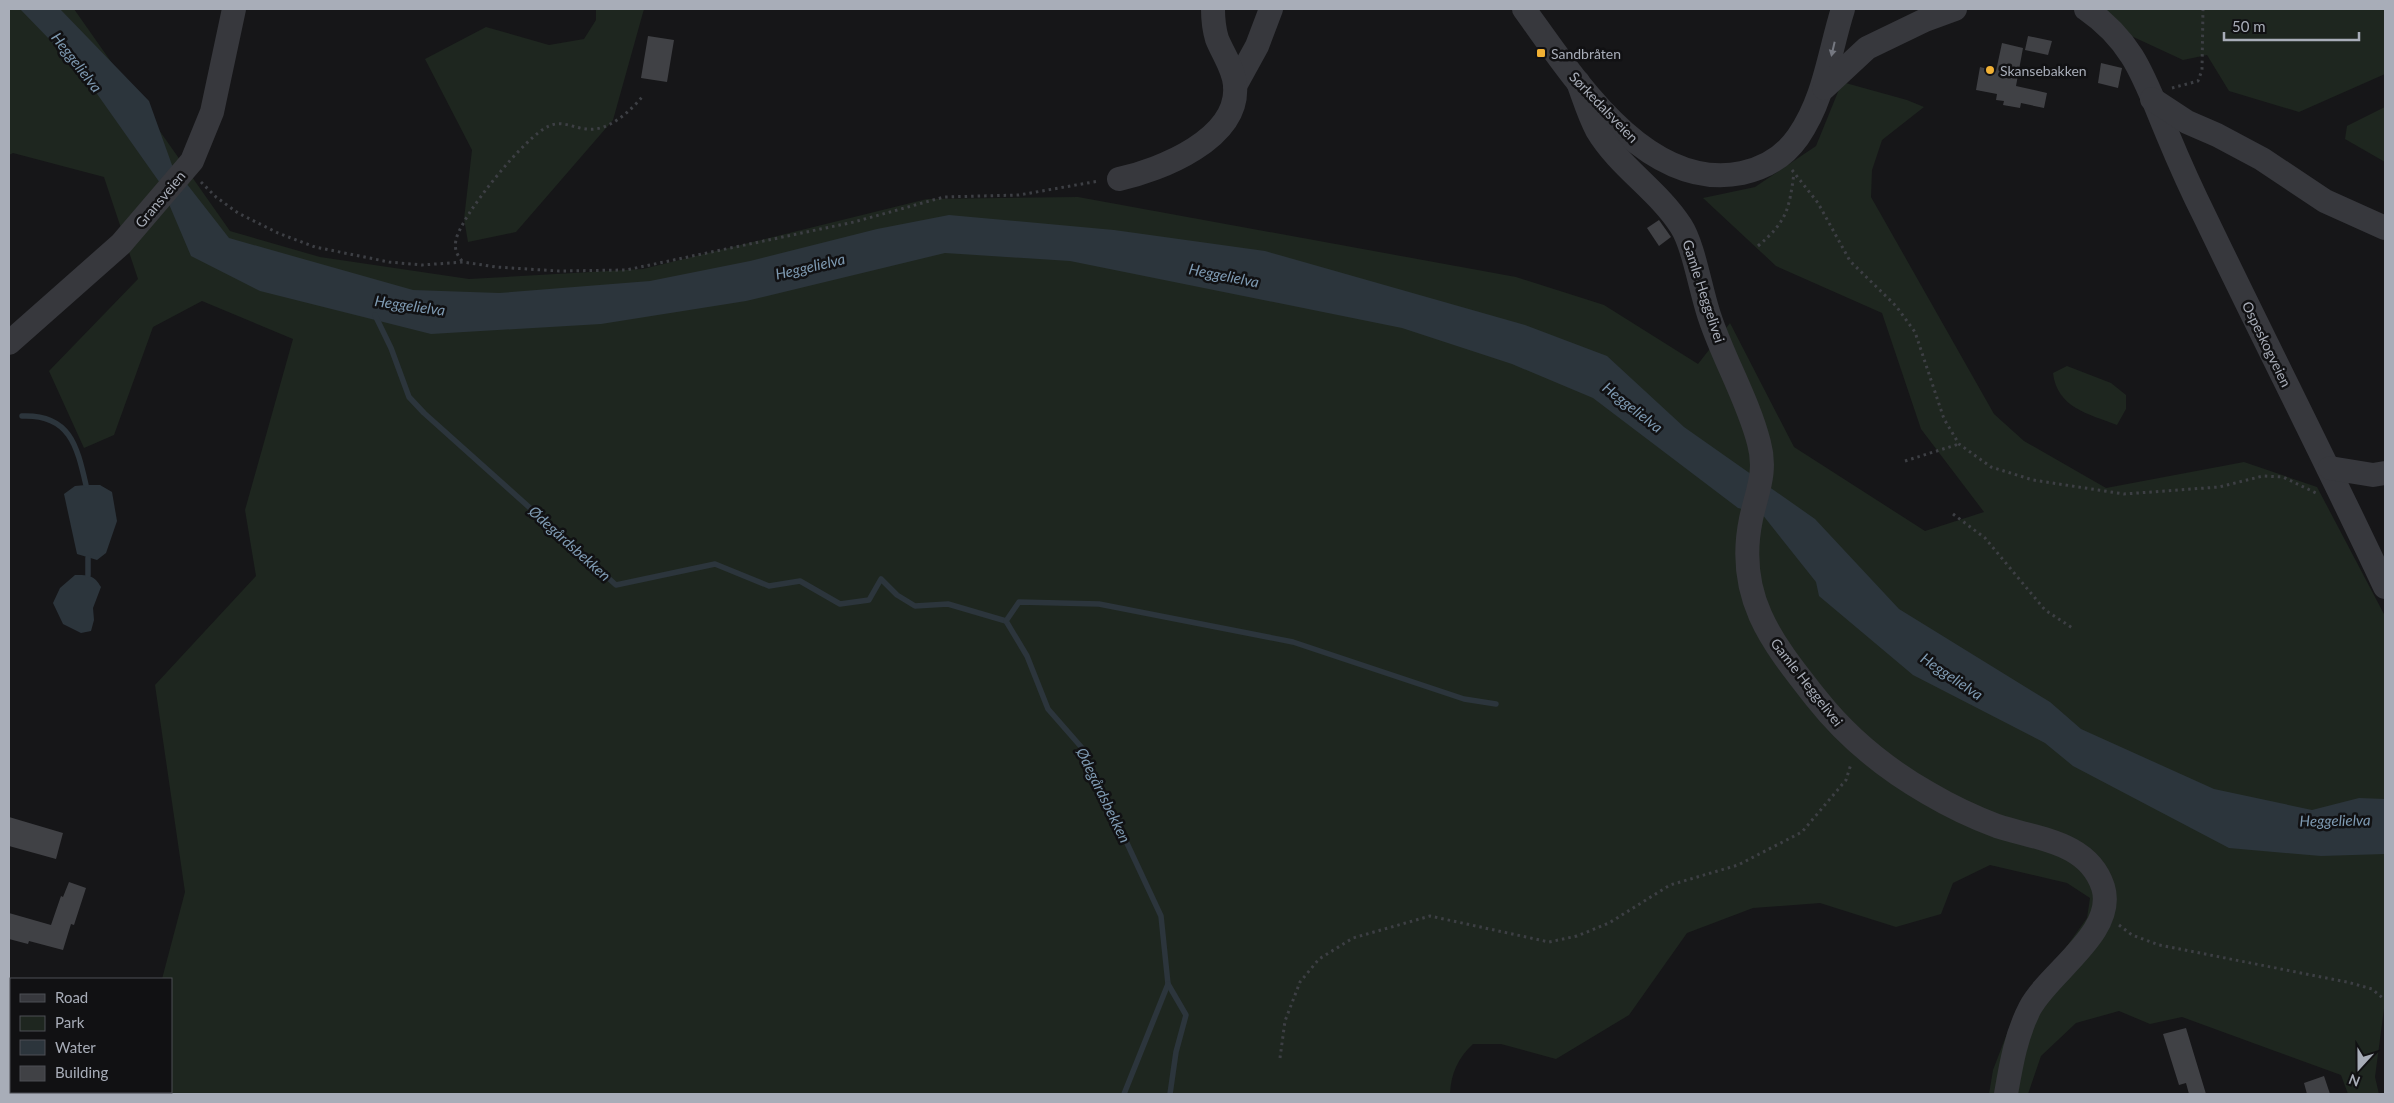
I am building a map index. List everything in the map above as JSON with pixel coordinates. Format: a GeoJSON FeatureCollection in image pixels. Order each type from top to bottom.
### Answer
{"type":"FeatureCollection","features":[{"type":"Feature","properties":{"kind":"street","name":"Gransveien"},"geometry":{"type":"LineString","coordinates":[[9,343],[115,250],[186,167],[212,112],[234,9]]}},
{"type":"Feature","properties":{"kind":"street"},"geometry":{"type":"LineString","coordinates":[[1119,179],[1162,166],[1198,146],[1225,122],[1234,103],[1235,86],[1217,39],[1213,9]]}},
{"type":"Feature","properties":{"kind":"street"},"geometry":{"type":"LineString","coordinates":[[1235,86],[1257,46],[1271,9]]}},
{"type":"Feature","properties":{"kind":"street","name":"Sørkedalsveien"},"geometry":{"type":"LineString","coordinates":[[1524,9],[1578,82],[1628,136],[1654,155],[1686,170],[1718,175],[1736,174],[1763,167],[1786,165],[1797,138],[1822,89],[1843,9]]}},
{"type":"Feature","properties":{"kind":"street"},"geometry":{"type":"LineString","coordinates":[[1822,89],[1867,48],[1925,20],[1955,9]]}},
{"type":"Feature","properties":{"kind":"street","name":"Ospeskogveien"},"geometry":{"type":"LineString","coordinates":[[2086,9],[2103,21],[2132,55],[2143,73],[2151,96],[2206,220],[2330,468],[2385,587]]}},
{"type":"Feature","properties":{"kind":"street","name":"Gamle Heggelivei"},"geometry":{"type":"LineString","coordinates":[[1578,82],[1597,129],[1614,153],[1666,204],[1684,230],[1711,322],[1744,400],[1760,445],[1763,474],[1750,521],[1747,576],[1761,617],[1781,653],[1818,701],[1858,742],[1897,774],[1954,808],[2001,827],[2058,843],[2075,851],[2088,862],[2099,877],[2104,889],[2104,911],[2094,935],[2049,980],[2030,1008],[2020,1029],[2006,1094]]}},
{"type":"Feature","properties":{"kind":"street"},"geometry":{"type":"LineString","coordinates":[[2151,96],[2188,122],[2262,159],[2325,201],[2385,228]]}},
{"type":"Feature","properties":{"kind":"street"},"geometry":{"type":"LineString","coordinates":[[2330,468],[2348,469],[2366,474],[2385,473]]}},
{"type":"Feature","properties":{"kind":"path"},"geometry":{"type":"LineString","coordinates":[[2151,96],[2198,81],[2202,70],[2203,9]]}},
{"type":"Feature","properties":{"kind":"path"},"geometry":{"type":"LineString","coordinates":[[462,262],[456,253],[455,241],[463,222],[492,181],[527,144],[548,126],[568,124],[588,130],[609,124],[627,115],[644,96]]}},
{"type":"Feature","properties":{"kind":"path"},"geometry":{"type":"LineString","coordinates":[[1758,246],[1776,230],[1786,214],[1786,165]]}},
{"type":"Feature","properties":{"kind":"path"},"geometry":{"type":"LineString","coordinates":[[1786,165],[1818,203],[1850,261],[1896,306],[1915,332],[1944,419],[1959,444],[1991,467],[2033,480],[2124,494],[2218,488],[2263,476],[2282,477],[2347,505]]}},
{"type":"Feature","properties":{"kind":"path"},"geometry":{"type":"LineString","coordinates":[[186,167],[216,197],[238,213],[278,233],[315,247],[389,262],[422,265],[462,262],[496,267],[550,270],[626,270],[854,222],[944,197],[1019,195],[1070,184],[1119,179]]}},
{"type":"Feature","properties":{"kind":"path"},"geometry":{"type":"LineString","coordinates":[[1905,461],[1959,444]]}},
{"type":"Feature","properties":{"kind":"path"},"geometry":{"type":"LineString","coordinates":[[1953,514],[1985,538],[2045,610],[2074,629]]}},
{"type":"Feature","properties":{"kind":"path"},"geometry":{"type":"LineString","coordinates":[[1280,1058],[1285,1021],[1300,982],[1319,960],[1353,938],[1430,916],[1549,942],[1577,936],[1601,926],[1670,885],[1738,865],[1802,832],[1846,780],[1858,742]]}},
{"type":"Feature","properties":{"kind":"path"},"geometry":{"type":"LineString","coordinates":[[2104,911],[2132,935],[2159,945],[2348,982],[2372,989],[2385,1000]]}},
{"type":"Feature","properties":{"kind":"green space"},"geometry":{"type":"Polygon","coordinates":[[[9,9],[74,9],[230,231],[320,257],[469,279],[643,269],[927,199],[1078,197],[1516,277],[1604,305],[1698,364],[1730,323],[1794,447],[1925,531],[1984,512],[1921,429],[1882,313],[1776,266],[1703,198],[1755,187],[1816,146],[1842,82],[1907,100],[1924,107],[1882,140],[1872,170],[1871,197],[1994,414],[2024,441],[2106,488],[2244,462],[2317,487],[2385,616],[2385,1001],[2375,1077],[2379,1094],[2348,1094],[2341,1075],[2182,1017],[2150,1024],[2119,1011],[2076,1023],[2041,1056],[2028,1094],[1989,1094],[1993,1070],[2016,1010],[2087,918],[2090,898],[2067,883],[1990,865],[1953,883],[1941,914],[1896,927],[1820,903],[1753,908],[1687,933],[1629,1015],[1556,1059],[1501,1044],[1473,1044],[1456,1066],[1450,1094],[80,1094],[172,1093],[172,978],[162,978],[185,892],[155,685],[256,576],[245,510],[293,339],[202,301],[153,327],[114,435],[84,448],[49,371],[138,279],[104,177],[13,153],[9,155],[9,9]]]}},
{"type":"Feature","properties":{"kind":"green space"},"geometry":{"type":"Polygon","coordinates":[[[596,9],[644,9],[613,120],[516,232],[468,242],[464,219],[472,150],[425,59],[486,27],[549,45],[584,39],[596,20],[596,9]]]}},
{"type":"Feature","properties":{"kind":"green space"},"geometry":{"type":"Polygon","coordinates":[[[2073,9],[2385,9],[2385,74],[2299,112],[2229,91],[2207,55],[2183,60],[2073,9]]]}},
{"type":"Feature","properties":{"kind":"green space"},"geometry":{"type":"Polygon","coordinates":[[[2385,107],[2385,162],[2345,139],[2347,126],[2385,107]]]}},
{"type":"Feature","properties":{"kind":"green space"},"geometry":{"type":"Polygon","coordinates":[[[2067,366],[2111,383],[2126,395],[2126,409],[2117,425],[2076,408],[2061,394],[2053,373],[2067,366]]]}},
{"type":"Feature","properties":{"kind":"water","name":"Heggelielva"},"geometry":{"type":"Polygon","coordinates":[[[20,9],[60,9],[149,101],[172,165],[229,238],[413,290],[499,293],[650,281],[750,261],[877,229],[949,215],[1114,230],[1265,251],[1525,325],[1607,356],[1684,427],[1815,519],[1899,609],[2050,702],[2081,729],[2214,789],[2312,810],[2359,798],[2385,799],[2385,854],[2321,856],[2229,848],[2073,766],[2045,743],[1913,675],[1819,596],[1816,582],[1762,514],[1738,508],[1593,398],[1512,364],[1402,328],[1070,261],[945,253],[746,301],[601,324],[431,334],[260,291],[191,256],[160,183],[83,74],[20,9]]]}},
{"type":"Feature","properties":{"kind":"water"},"geometry":{"type":"Polygon","coordinates":[[[100,485],[112,492],[117,521],[106,553],[97,560],[77,554],[64,494],[75,486],[100,485]]]}},
{"type":"Feature","properties":{"kind":"water"},"geometry":{"type":"Polygon","coordinates":[[[75,575],[91,576],[101,587],[93,608],[94,620],[91,631],[81,633],[63,624],[53,603],[60,588],[75,575]]]}},
{"type":"Feature","properties":{"kind":"building"},"geometry":{"type":"Polygon","coordinates":[[[648,36],[674,40],[667,82],[641,78],[648,36]]]}},
{"type":"Feature","properties":{"kind":"building"},"geometry":{"type":"Polygon","coordinates":[[[2028,36],[2052,41],[2048,55],[2025,50],[2028,36]]]}},
{"type":"Feature","properties":{"kind":"building"},"geometry":{"type":"Polygon","coordinates":[[[2002,43],[2023,48],[2016,86],[2047,93],[2044,108],[2021,103],[2020,108],[2003,105],[2004,101],[1996,100],[1997,94],[1976,90],[1980,67],[1996,71],[2002,43]]]}},
{"type":"Feature","properties":{"kind":"building"},"geometry":{"type":"Polygon","coordinates":[[[2101,63],[2122,68],[2118,88],[2098,83],[2101,63]]]}},
{"type":"Feature","properties":{"kind":"building"},"geometry":{"type":"Polygon","coordinates":[[[1659,220],[1671,237],[1659,246],[1647,228],[1659,220]]]}},
{"type":"Feature","properties":{"kind":"building"},"geometry":{"type":"Polygon","coordinates":[[[9,817],[63,833],[56,859],[9,846],[9,817]]]}},
{"type":"Feature","properties":{"kind":"building"},"geometry":{"type":"Polygon","coordinates":[[[69,882],[86,888],[74,925],[71,924],[63,950],[29,941],[28,944],[9,939],[9,913],[51,925],[61,896],[63,897],[69,882]]]}},
{"type":"Feature","properties":{"kind":"building"},"geometry":{"type":"Polygon","coordinates":[[[2186,1028],[2206,1094],[2189,1094],[2186,1083],[2179,1085],[2163,1034],[2186,1028]]]}},
{"type":"Feature","properties":{"kind":"building"},"geometry":{"type":"Polygon","coordinates":[[[2324,1076],[2330,1094],[2307,1094],[2304,1083],[2324,1076]]]}},
{"type":"Feature","properties":{"kind":"waterway","name":"Ødegårdsbekken"},"geometry":{"type":"LineString","coordinates":[[375,315],[391,348],[409,397],[424,413],[616,585],[715,564],[769,586],[800,581],[840,604],[869,600],[881,579],[897,595],[915,606],[948,604],[1006,621],[1027,656],[1048,709],[1083,749],[1161,916],[1168,984],[1186,1015],[1176,1052],[1170,1094]]}},
{"type":"Feature","properties":{"kind":"waterway"},"geometry":{"type":"LineString","coordinates":[[22,416],[51,420],[69,435],[79,457],[86,485]]}},
{"type":"Feature","properties":{"kind":"waterway"},"geometry":{"type":"LineString","coordinates":[[88,558],[88,575]]}},
{"type":"Feature","properties":{"kind":"waterway"},"geometry":{"type":"LineString","coordinates":[[1006,621],[1019,602],[1099,604],[1293,642],[1464,699],[1496,704]]}},
{"type":"Feature","properties":{"kind":"waterway"},"geometry":{"type":"LineString","coordinates":[[1124,1094],[1168,984]]}},
{"type":"Feature","properties":{"kind":"place","name":"Sandbråten"},"geometry":{"type":"Point","coordinates":[1541,53]}},
{"type":"Feature","properties":{"kind":"place","name":"Skansebakken"},"geometry":{"type":"Point","coordinates":[1990,70]}}]}
